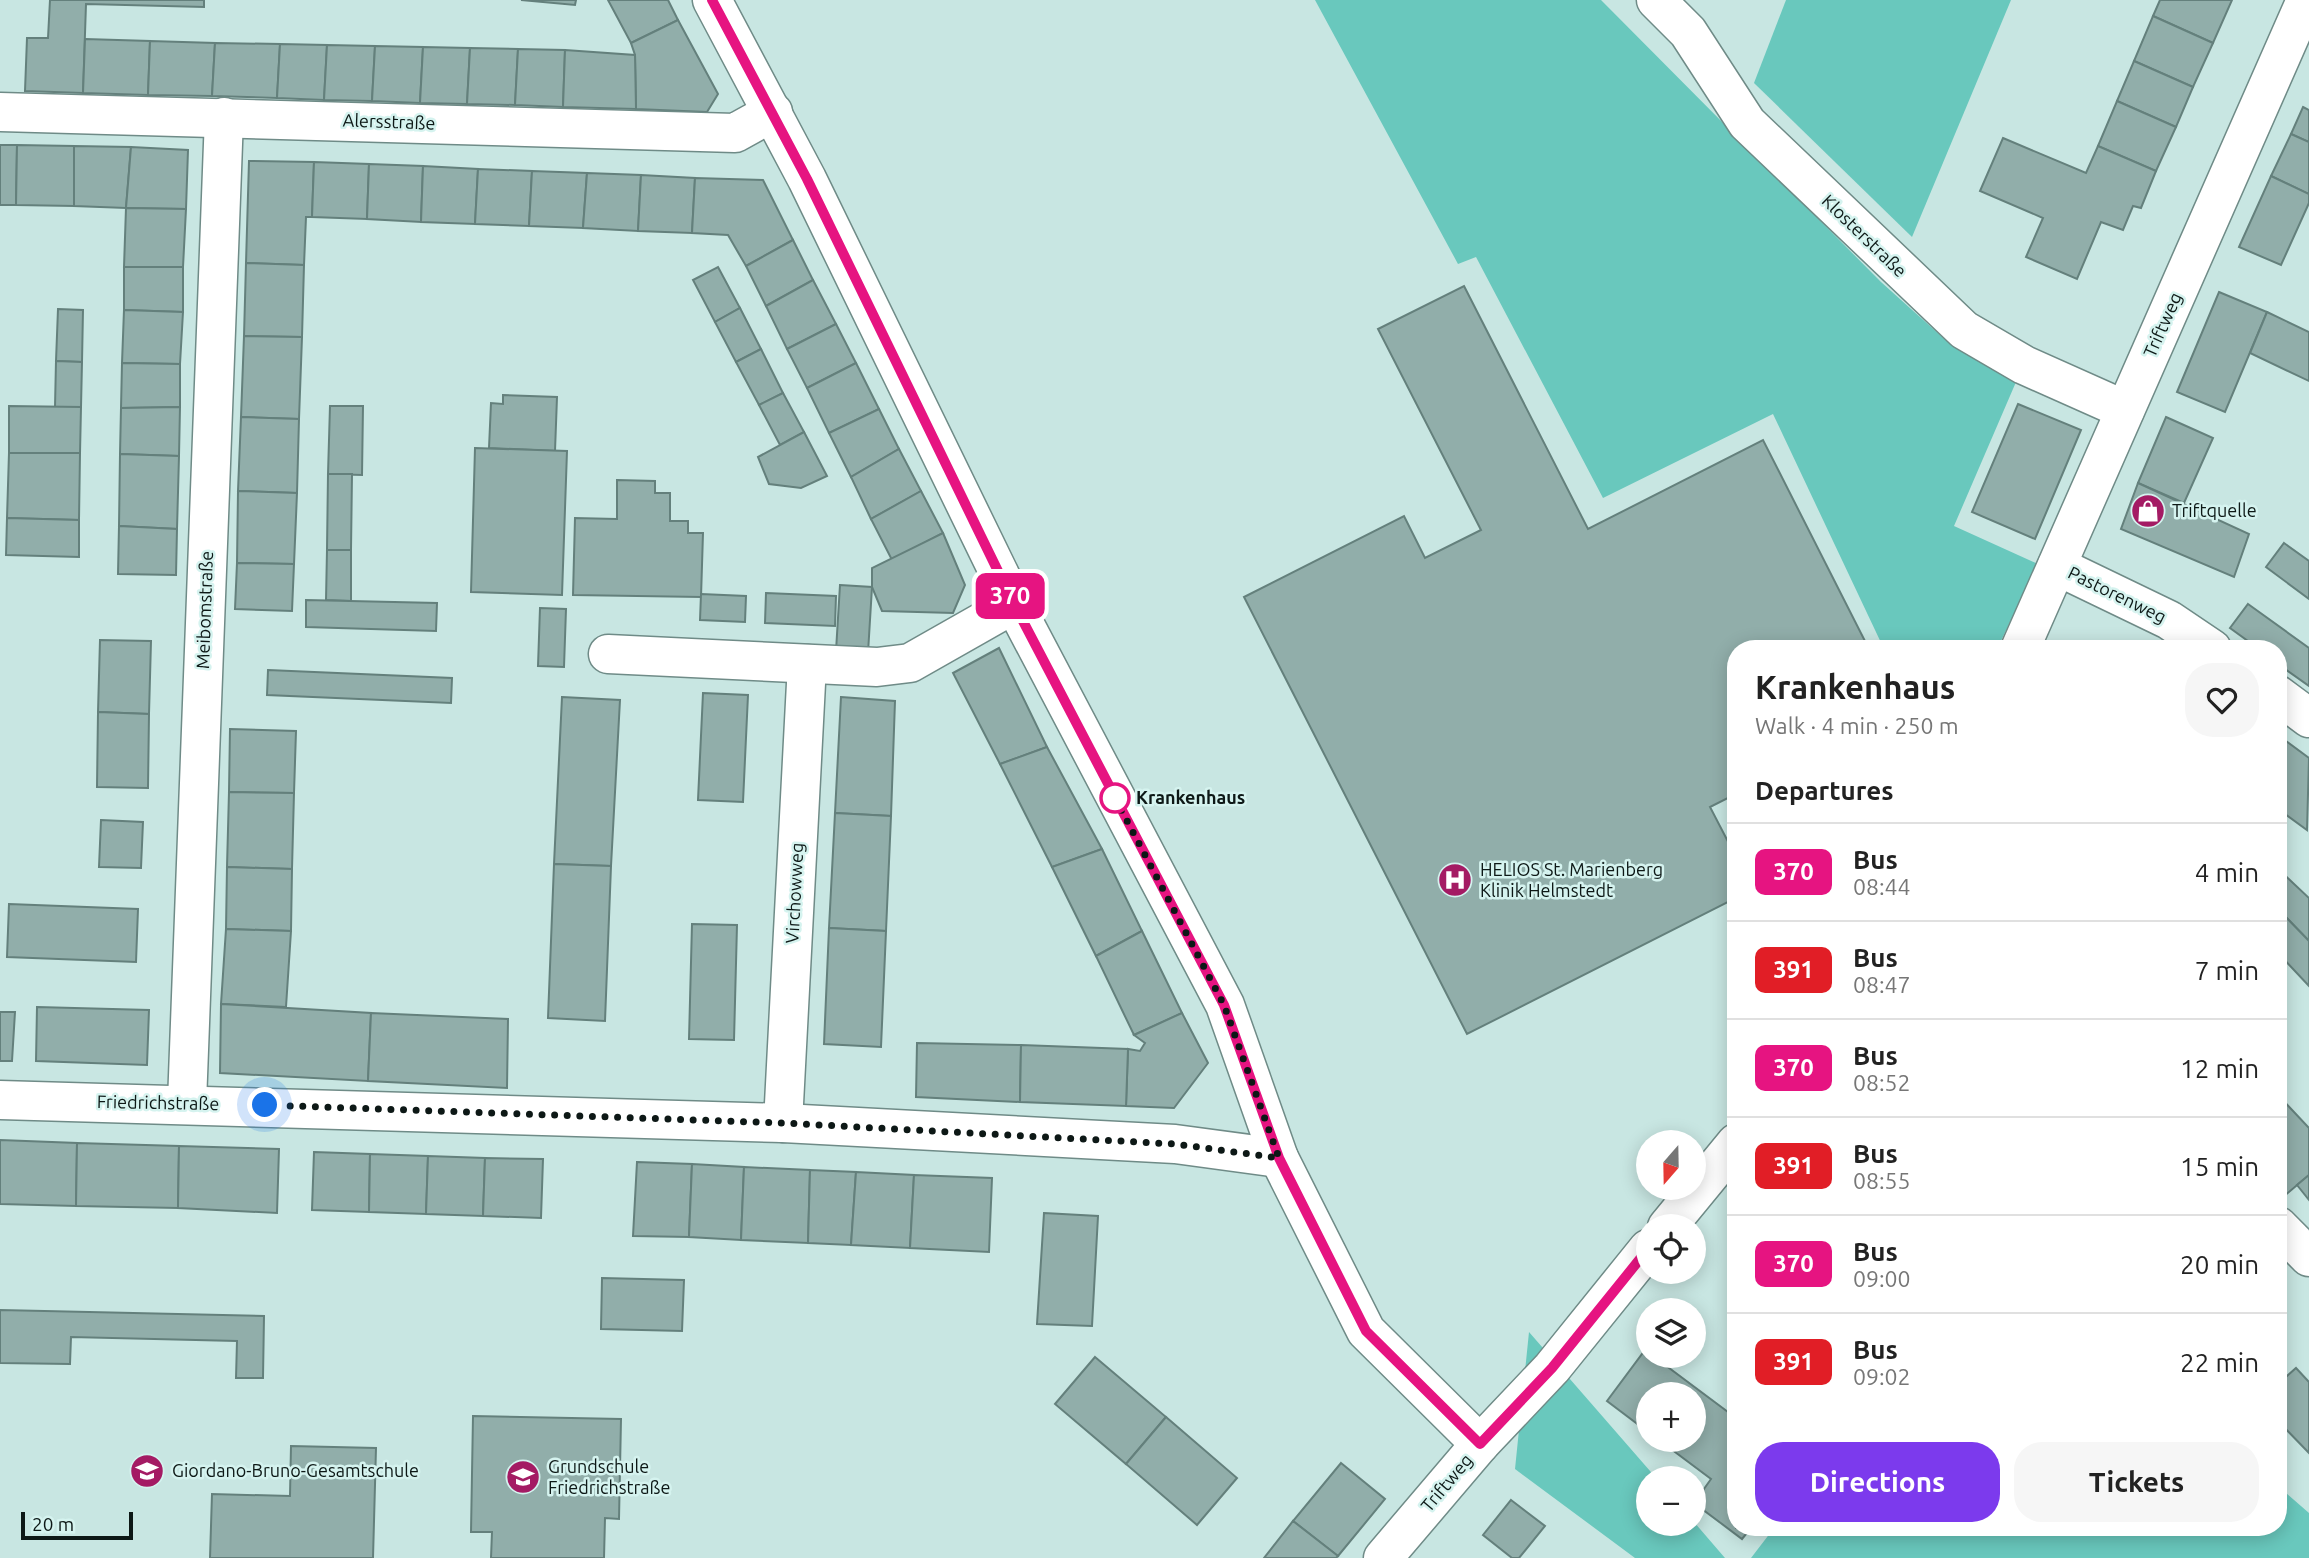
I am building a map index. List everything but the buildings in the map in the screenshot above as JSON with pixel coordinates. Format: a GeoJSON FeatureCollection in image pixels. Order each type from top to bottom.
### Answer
{"type":"FeatureCollection","features":[{"type":"Feature","properties":{"kind":"street"},"geometry":{"type":"LineString","coordinates":[[712,0],[773,112],[1014,604],[1224,1005],[1279,1158],[1366,1331],[1480,1444]]}},
{"type":"Feature","properties":{"kind":"street","name":"Klosterstraße"},"geometry":{"type":"LineString","coordinates":[[1656,0],[1688,32],[1747,122],[1964,330],[2024,365],[2125,410]]}},
{"type":"Feature","properties":{"kind":"street","name":"Triftweg"},"geometry":{"type":"LineString","coordinates":[[2024,640],[2306,0]]}},
{"type":"Feature","properties":{"kind":"street","name":"Alersstraße"},"geometry":{"type":"LineString","coordinates":[[0,112],[735,133],[773,112]]}},
{"type":"Feature","properties":{"kind":"street","name":"Meibomstraße"},"geometry":{"type":"LineString","coordinates":[[187,1103],[224,117]]}},
{"type":"Feature","properties":{"kind":"street","name":"Pastorenweg"},"geometry":{"type":"LineString","coordinates":[[2057,566],[2169,620],[2199,640]]}},
{"type":"Feature","properties":{"kind":"street"},"geometry":{"type":"LineString","coordinates":[[608,654],[877,667],[909,663],[1014,604]]}},
{"type":"Feature","properties":{"kind":"street","name":"Virchowweg"},"geometry":{"type":"LineString","coordinates":[[783,1123],[807,664]]}},
{"type":"Feature","properties":{"kind":"street"},"geometry":{"type":"LineString","coordinates":[[2287,702],[2309,718]]}},
{"type":"Feature","properties":{"kind":"street","name":"Friedrichstraße"},"geometry":{"type":"LineString","coordinates":[[0,1100],[187,1103],[783,1123],[1175,1144],[1279,1158]]}},
{"type":"Feature","properties":{"kind":"street"},"geometry":{"type":"LineString","coordinates":[[1678,1214],[1727,1154]]}},
{"type":"Feature","properties":{"kind":"street"},"geometry":{"type":"LineString","coordinates":[[2287,1235],[2309,1257]]}},
{"type":"Feature","properties":{"kind":"street","name":"Triftweg"},"geometry":{"type":"LineString","coordinates":[[1383,1558],[1480,1444],[1552,1368],[1636,1264]]}},
{"type":"Feature","properties":{"kind":"shaded area"},"geometry":{"type":"Polygon","coordinates":[[[1315,0],[1601,0],[1881,282],[1950,344],[2016,382],[1954,526],[2038,564],[2001,640],[1880,640],[1773,414],[1603,498],[1476,257],[1458,264],[1315,0]]]}},
{"type":"Feature","properties":{"kind":"shaded area"},"geometry":{"type":"Polygon","coordinates":[[[1786,0],[2011,0],[1912,237],[1754,83],[1786,0]]]}},
{"type":"Feature","properties":{"kind":"shaded area"},"geometry":{"type":"Polygon","coordinates":[[[1529,1332],[1646,1466],[1636,1466],[1636,1536],[1706,1536],[1725,1558],[1635,1558],[1515,1469],[1529,1332]]]}},
{"type":"Feature","properties":{"kind":"shaded area"},"geometry":{"type":"Polygon","coordinates":[[[2287,1494],[2309,1513],[2309,1558],[1751,1558],[1768,1536],[2287,1536],[2287,1494]]]}},
{"type":"Feature","properties":{"kind":"bus line","name":"370"},"geometry":{"type":"LineString","coordinates":[[712,0],[807,179],[1014,604],[1167,901],[1224,1005],[1279,1158],[1366,1331],[1480,1444],[1503,1423],[1552,1368],[1636,1264]]}},
{"type":"Feature","properties":{"kind":"place","name":"Triftquelle"},"geometry":{"type":"Point","coordinates":[2148,511]}},
{"type":"Feature","properties":{"kind":"place","name":"Krankenhaus"},"geometry":{"type":"Point","coordinates":[1115,798]}},
{"type":"Feature","properties":{"kind":"place","name":"HELIOS St. Marienberg Klinik Helmstedt"},"geometry":{"type":"Point","coordinates":[1455,880]}},
{"type":"Feature","properties":{"kind":"place","name":"Giordano-Bruno-Gesamtschule"},"geometry":{"type":"Point","coordinates":[147,1471]}},
{"type":"Feature","properties":{"kind":"place","name":"Grundschule Friedrichstraße"},"geometry":{"type":"Point","coordinates":[523,1477]}},
{"type":"Feature","properties":{"kind":"route"},"geometry":{"type":"LineString","coordinates":[[265,1105],[783,1123],[1175,1144],[1279,1158],[1224,1005],[1115,798]]}}]}
